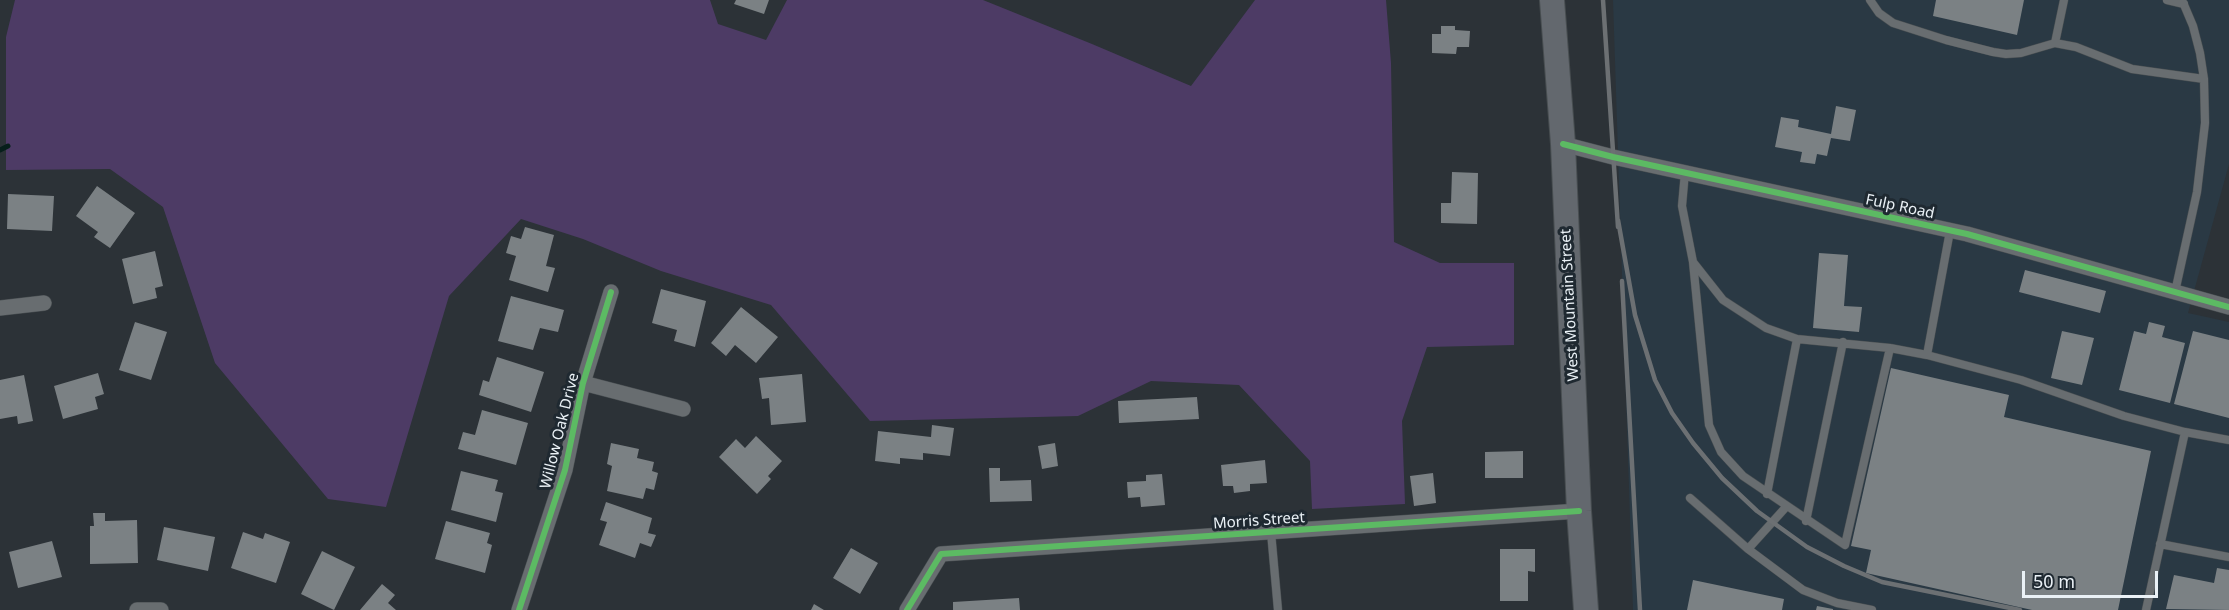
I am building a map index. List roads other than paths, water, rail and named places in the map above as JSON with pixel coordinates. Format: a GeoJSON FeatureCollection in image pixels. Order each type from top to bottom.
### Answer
{"type":"FeatureCollection","features":[{"type":"Feature","properties":{"kind":"main road","name":"West Mountain Street"},"geometry":{"type":"LineString","coordinates":[[1552,0],[1563,144],[1579,511],[1586,610]]}},
{"type":"Feature","properties":{"kind":"street","name":"Fulp Road"},"geometry":{"type":"LineString","coordinates":[[1563,144],[1950,231],[2229,308]]}},
{"type":"Feature","properties":{"kind":"street","name":"Willow Oak Drive"},"geometry":{"type":"LineString","coordinates":[[519,610],[565,470],[583,383],[610,292]]}},
{"type":"Feature","properties":{"kind":"street"},"geometry":{"type":"LineString","coordinates":[[0,308],[44,303]]}},
{"type":"Feature","properties":{"kind":"street"},"geometry":{"type":"LineString","coordinates":[[583,383],[683,409]]}},
{"type":"Feature","properties":{"kind":"street","name":"Morris Street"},"geometry":{"type":"LineString","coordinates":[[907,610],[941,554],[1579,511]]}},
{"type":"Feature","properties":{"kind":"street"},"geometry":{"type":"LineString","coordinates":[[137,610],[160,610]]}},
{"type":"Feature","properties":{"kind":"lane"},"geometry":{"type":"LineString","coordinates":[[1870,0],[1879,13],[1893,23],[1993,52],[2022,53],[2055,43],[2076,47],[2132,69],[2204,79]]}},
{"type":"Feature","properties":{"kind":"lane"},"geometry":{"type":"LineString","coordinates":[[2055,43],[2064,0]]}},
{"type":"Feature","properties":{"kind":"lane"},"geometry":{"type":"LineString","coordinates":[[2166,0],[2183,2],[2193,26],[2204,79],[2205,123],[2197,192],[2175,292]]}},
{"type":"Feature","properties":{"kind":"lane"},"geometry":{"type":"LineString","coordinates":[[1685,172],[1683,206],[1693,262],[1709,425],[1721,452],[1743,476],[1806,521],[1845,545],[1890,348]]}},
{"type":"Feature","properties":{"kind":"lane"},"geometry":{"type":"LineString","coordinates":[[1927,355],[1950,231]]}},
{"type":"Feature","properties":{"kind":"lane"},"geometry":{"type":"LineString","coordinates":[[1693,262],[1723,300],[1766,328],[1797,339],[1843,342],[1927,355],[2021,380],[2124,416],[2185,432],[2229,440]]}},
{"type":"Feature","properties":{"kind":"lane"},"geometry":{"type":"LineString","coordinates":[[1767,494],[1797,339]]}},
{"type":"Feature","properties":{"kind":"lane"},"geometry":{"type":"LineString","coordinates":[[1806,521],[1843,342]]}},
{"type":"Feature","properties":{"kind":"lane"},"geometry":{"type":"LineString","coordinates":[[2146,610],[2185,432]]}},
{"type":"Feature","properties":{"kind":"lane"},"geometry":{"type":"LineString","coordinates":[[1690,498],[1748,549],[1803,590],[1837,603],[1872,610]]}},
{"type":"Feature","properties":{"kind":"lane"},"geometry":{"type":"LineString","coordinates":[[1748,549],[1786,507]]}},
{"type":"Feature","properties":{"kind":"lane"},"geometry":{"type":"LineString","coordinates":[[1271,532],[1278,610]]}},
{"type":"Feature","properties":{"kind":"lane"},"geometry":{"type":"LineString","coordinates":[[2160,544],[2229,557]]}},
{"type":"Feature","properties":{"kind":"waterway"},"geometry":{"type":"LineString","coordinates":[[0,150],[8,146]]}},
{"type":"Feature","properties":{"kind":"railway"},"geometry":{"type":"LineString","coordinates":[[1603,0],[1618,227]]}},
{"type":"Feature","properties":{"kind":"railway"},"geometry":{"type":"LineString","coordinates":[[1618,220],[1635,315],[1655,380],[1672,413],[1722,478],[1757,511],[1807,547],[1844,566],[1882,582],[2020,610]]}},
{"type":"Feature","properties":{"kind":"railway"},"geometry":{"type":"LineString","coordinates":[[1622,281],[1640,610]]}}]}
